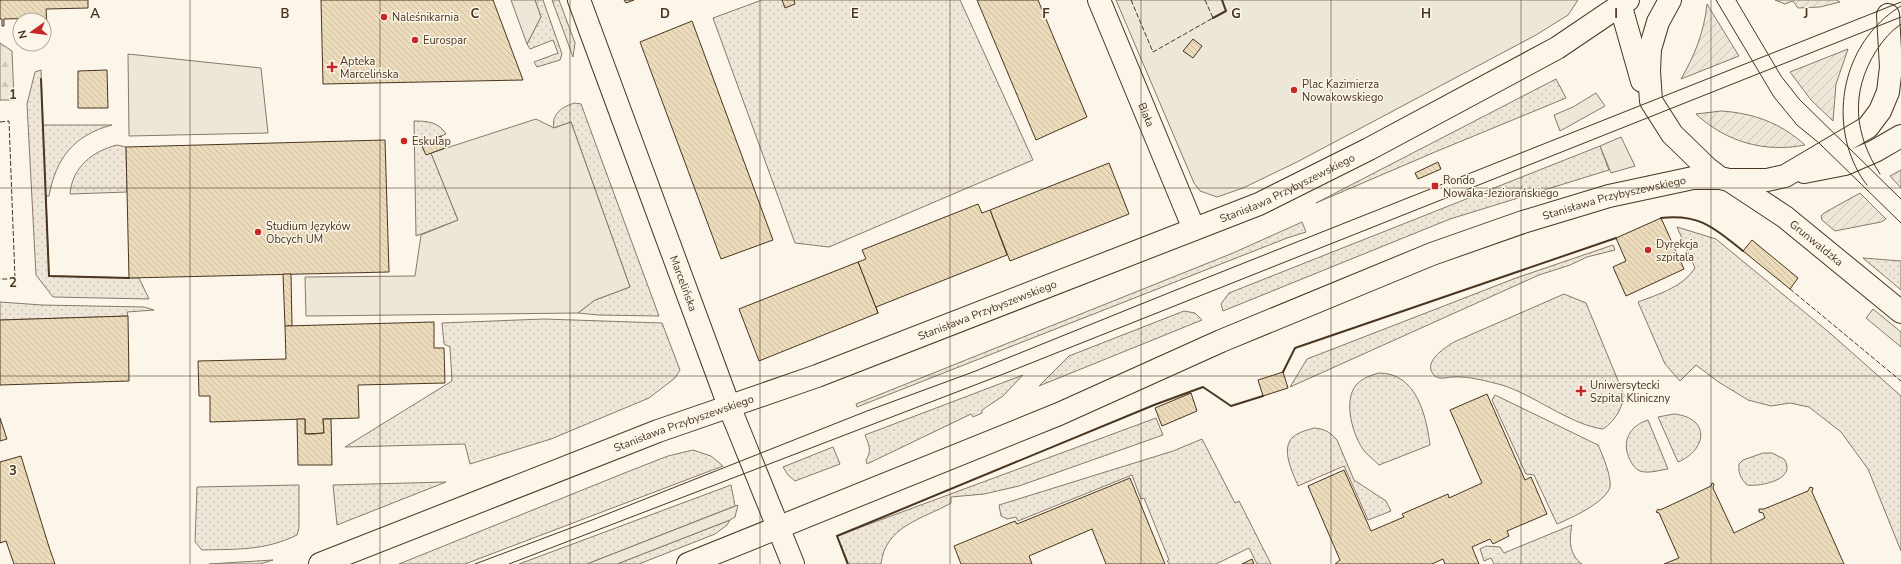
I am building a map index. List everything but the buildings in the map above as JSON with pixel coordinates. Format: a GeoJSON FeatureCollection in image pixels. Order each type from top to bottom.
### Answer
{"type":"FeatureCollection","features":[{"type":"Feature","properties":{"kind":"main road","name":"Marcelińska"},"geometry":{"type":"LineString","coordinates":[[579,0],[729,406],[793,564]]}},
{"type":"Feature","properties":{"kind":"main road","name":"Biała"},"geometry":{"type":"LineString","coordinates":[[1099,0],[1194,229]]}},
{"type":"Feature","properties":{"kind":"main road"},"geometry":{"type":"LineString","coordinates":[[1652,104],[1649,72],[1650,49],[1658,22],[1670,0]]}},
{"type":"Feature","properties":{"kind":"main road","name":"Stanisława Przybyszewskiego"},"geometry":{"type":"LineString","coordinates":[[320,564],[658,431],[817,376],[918,335],[1259,204],[1369,149],[1556,48],[1623,2]]}},
{"type":"Feature","properties":{"kind":"main road"},"geometry":{"type":"LineString","coordinates":[[1623,2],[1642,80],[1652,104]]}},
{"type":"Feature","properties":{"kind":"main road"},"geometry":{"type":"LineString","coordinates":[[1883,8],[1901,36]]}},
{"type":"Feature","properties":{"kind":"main road"},"geometry":{"type":"LineString","coordinates":[[1785,176],[1860,132],[1876,118],[1885,101],[1890,78],[1883,8]]}},
{"type":"Feature","properties":{"kind":"main road","name":"Grunwaldzka"},"geometry":{"type":"LineString","coordinates":[[1652,104],[1672,134],[1724,179],[1785,217],[1901,312]]}},
{"type":"Feature","properties":{"kind":"main road","name":"Stanisława Przybyszewskiego"},"geometry":{"type":"LineString","coordinates":[[688,564],[1059,414],[1221,341],[1432,254],[1523,222],[1609,196],[1693,178],[1767,180],[1846,164],[1875,151],[1901,136]]}},
{"type":"Feature","properties":{"kind":"green space"},"geometry":{"type":"Polygon","coordinates":[[[535,0],[543,0],[562,54],[560,60],[537,67],[534,62],[558,53],[553,40],[530,49],[527,44],[541,17],[535,0]]]}},
{"type":"Feature","properties":{"kind":"green space"},"geometry":{"type":"Polygon","coordinates":[[[552,0],[559,0],[575,43],[573,57],[552,0]]]}},
{"type":"Feature","properties":{"kind":"green space"},"geometry":{"type":"Polygon","coordinates":[[[762,0],[960,0],[1033,160],[829,247],[795,243],[713,18],[762,0]]]}},
{"type":"Feature","properties":{"kind":"green space"},"geometry":{"type":"Polygon","coordinates":[[[1775,0],[1837,0],[1840,2],[1820,7],[1798,8],[1793,1],[1785,4],[1775,0]]]}},
{"type":"Feature","properties":{"kind":"green space"},"geometry":{"type":"Polygon","coordinates":[[[1707,4],[1739,56],[1681,79],[1691,61],[1698,43],[1704,24],[1707,4]]]}},
{"type":"Feature","properties":{"kind":"green space"},"geometry":{"type":"Polygon","coordinates":[[[0,43],[12,51],[14,100],[0,100],[0,43]]]}},
{"type":"Feature","properties":{"kind":"green space"},"geometry":{"type":"Polygon","coordinates":[[[1848,49],[1836,84],[1833,121],[1811,100],[1790,72],[1848,49]]]}},
{"type":"Feature","properties":{"kind":"green space"},"geometry":{"type":"Polygon","coordinates":[[[41,70],[43,125],[112,125],[99,129],[77,142],[62,159],[56,170],[49,196],[46,196],[49,276],[139,278],[149,299],[53,297],[36,275],[27,104],[35,72],[41,70]]]}},
{"type":"Feature","properties":{"kind":"green space"},"geometry":{"type":"Polygon","coordinates":[[[1556,79],[1566,98],[1316,203],[1556,79]]]}},
{"type":"Feature","properties":{"kind":"green space"},"geometry":{"type":"Polygon","coordinates":[[[575,103],[581,104],[659,316],[598,315],[578,313],[595,300],[630,287],[571,122],[554,128],[554,119],[559,111],[566,106],[575,103]]]}},
{"type":"Feature","properties":{"kind":"green space"},"geometry":{"type":"Polygon","coordinates":[[[1721,111],[1744,114],[1766,120],[1796,137],[1805,145],[1775,147],[1747,143],[1720,132],[1696,114],[1721,111]]]}},
{"type":"Feature","properties":{"kind":"green space"},"geometry":{"type":"Polygon","coordinates":[[[414,121],[432,123],[440,127],[446,134],[422,144],[431,153],[458,220],[416,236],[414,121]]]}},
{"type":"Feature","properties":{"kind":"green space"},"geometry":{"type":"Polygon","coordinates":[[[117,145],[126,147],[127,192],[70,194],[72,184],[79,168],[100,151],[117,145]]]}},
{"type":"Feature","properties":{"kind":"green space"},"geometry":{"type":"Polygon","coordinates":[[[1600,146],[1609,170],[1450,219],[1223,311],[1221,304],[1229,293],[1600,146]]]}},
{"type":"Feature","properties":{"kind":"green space"},"geometry":{"type":"Polygon","coordinates":[[[1901,170],[1901,188],[1890,176],[1901,170]]]}},
{"type":"Feature","properties":{"kind":"green space"},"geometry":{"type":"Polygon","coordinates":[[[1860,193],[1886,219],[1881,222],[1835,231],[1822,220],[1821,216],[1824,213],[1860,193]]]}},
{"type":"Feature","properties":{"kind":"green space"},"geometry":{"type":"Polygon","coordinates":[[[1302,222],[1306,232],[1287,238],[857,407],[856,404],[1233,253],[1302,222]]]}},
{"type":"Feature","properties":{"kind":"green space"},"geometry":{"type":"Polygon","coordinates":[[[1677,227],[1716,239],[1831,334],[1901,396],[1901,551],[1868,469],[1841,432],[1809,407],[1790,403],[1771,406],[1748,400],[1717,381],[1696,365],[1680,381],[1665,364],[1638,302],[1662,293],[1677,285],[1690,275],[1695,268],[1677,227]]]}},
{"type":"Feature","properties":{"kind":"green space"},"geometry":{"type":"Polygon","coordinates":[[[1613,245],[1615,250],[1587,257],[1570,265],[1539,275],[1290,387],[1307,359],[1516,278],[1613,245]]]}},
{"type":"Feature","properties":{"kind":"green space"},"geometry":{"type":"Polygon","coordinates":[[[1863,258],[1901,261],[1901,290],[1863,258]]]}},
{"type":"Feature","properties":{"kind":"green space"},"geometry":{"type":"Polygon","coordinates":[[[1564,294],[1586,303],[1624,395],[1622,405],[1617,414],[1603,429],[1578,422],[1502,385],[1465,377],[1440,378],[1433,374],[1431,364],[1433,359],[1454,342],[1564,294]]]}},
{"type":"Feature","properties":{"kind":"green space"},"geometry":{"type":"Polygon","coordinates":[[[0,302],[42,305],[144,307],[154,310],[127,312],[128,316],[0,320],[0,302]]]}},
{"type":"Feature","properties":{"kind":"green space"},"geometry":{"type":"Polygon","coordinates":[[[1184,311],[1195,313],[1202,320],[1039,386],[1069,356],[1184,311]]]}},
{"type":"Feature","properties":{"kind":"green space"},"geometry":{"type":"Polygon","coordinates":[[[544,319],[662,323],[680,370],[675,378],[649,398],[551,439],[470,464],[465,444],[345,447],[452,381],[450,347],[444,344],[442,323],[544,319]]]}},
{"type":"Feature","properties":{"kind":"green space"},"geometry":{"type":"Polygon","coordinates":[[[1379,373],[1392,375],[1402,380],[1417,397],[1426,421],[1430,445],[1379,465],[1365,452],[1353,428],[1350,399],[1357,384],[1367,377],[1379,373]]]}},
{"type":"Feature","properties":{"kind":"green space"},"geometry":{"type":"Polygon","coordinates":[[[1023,375],[1003,396],[982,410],[982,413],[973,417],[971,414],[867,464],[866,460],[869,454],[869,448],[865,435],[1023,375]]]}},
{"type":"Feature","properties":{"kind":"green space"},"geometry":{"type":"Polygon","coordinates":[[[1495,395],[1598,445],[1610,478],[1610,487],[1602,499],[1587,509],[1557,524],[1534,475],[1526,474],[1492,400],[1495,395]]]}},
{"type":"Feature","properties":{"kind":"green space"},"geometry":{"type":"Polygon","coordinates":[[[1674,414],[1686,417],[1694,422],[1699,428],[1701,435],[1695,450],[1688,457],[1678,462],[1658,417],[1674,414]]]}},
{"type":"Feature","properties":{"kind":"green space"},"geometry":{"type":"Polygon","coordinates":[[[1156,418],[1163,435],[1019,486],[984,494],[951,497],[951,503],[907,525],[898,532],[884,551],[881,564],[847,564],[837,536],[1156,418]]]}},
{"type":"Feature","properties":{"kind":"green space"},"geometry":{"type":"Polygon","coordinates":[[[1648,420],[1668,469],[1650,472],[1640,471],[1633,465],[1627,453],[1626,447],[1628,436],[1636,426],[1648,420]]]}},
{"type":"Feature","properties":{"kind":"green space"},"geometry":{"type":"Polygon","coordinates":[[[1314,428],[1330,433],[1337,440],[1354,480],[1386,501],[1391,511],[1368,520],[1344,466],[1298,486],[1289,461],[1289,442],[1300,432],[1314,428]]]}},
{"type":"Feature","properties":{"kind":"green space"},"geometry":{"type":"Polygon","coordinates":[[[1202,439],[1235,503],[1239,501],[1271,564],[1257,564],[1249,548],[1216,564],[1169,564],[1167,561],[1169,560],[1144,498],[1141,499],[1132,475],[1018,521],[1016,517],[1007,519],[1001,516],[999,505],[1173,451],[1202,439]]]}},
{"type":"Feature","properties":{"kind":"green space"},"geometry":{"type":"Polygon","coordinates":[[[833,447],[840,464],[795,481],[788,475],[783,467],[833,447]]]}},
{"type":"Feature","properties":{"kind":"green space"},"geometry":{"type":"Polygon","coordinates":[[[693,450],[711,456],[723,466],[465,564],[399,564],[668,456],[693,450]]]}},
{"type":"Feature","properties":{"kind":"green space"},"geometry":{"type":"Polygon","coordinates":[[[1763,453],[1772,453],[1784,459],[1787,466],[1786,472],[1782,477],[1769,483],[1761,485],[1747,485],[1740,476],[1739,464],[1743,460],[1763,453]]]}},
{"type":"Feature","properties":{"kind":"green space"},"geometry":{"type":"Polygon","coordinates":[[[446,482],[337,525],[333,485],[446,482]]]}},
{"type":"Feature","properties":{"kind":"green space"},"geometry":{"type":"Polygon","coordinates":[[[299,485],[299,528],[297,535],[262,547],[239,549],[202,550],[195,542],[197,487],[299,485]]]}},
{"type":"Feature","properties":{"kind":"green space"},"geometry":{"type":"Polygon","coordinates":[[[731,485],[735,506],[587,564],[519,564],[731,485]]]}},
{"type":"Feature","properties":{"kind":"green space"},"geometry":{"type":"Polygon","coordinates":[[[730,520],[727,525],[715,534],[639,564],[617,564],[730,520]]]}},
{"type":"Feature","properties":{"kind":"green space"},"geometry":{"type":"Polygon","coordinates":[[[1572,525],[1570,541],[1572,551],[1582,564],[1494,564],[1491,558],[1484,561],[1480,549],[1486,546],[1500,547],[1504,553],[1572,525]]]}},
{"type":"Feature","properties":{"kind":"green space"},"geometry":{"type":"Polygon","coordinates":[[[273,560],[260,564],[209,564],[273,560]]]}},
{"type":"Feature","properties":{"kind":"shaded area"},"geometry":{"type":"Polygon","coordinates":[[[511,0],[535,0],[541,17],[527,44],[511,0]]]}},
{"type":"Feature","properties":{"kind":"shaded area","name":"Plac Kazimierza Nowakowskiego"},"geometry":{"type":"Polygon","coordinates":[[[1116,0],[1578,0],[1568,15],[1536,35],[1297,162],[1243,188],[1217,197],[1200,191],[1194,183],[1116,0]]]}},
{"type":"Feature","properties":{"kind":"shaded area"},"geometry":{"type":"Polygon","coordinates":[[[128,54],[261,68],[268,133],[129,136],[128,54]]]}},
{"type":"Feature","properties":{"kind":"shaded area"},"geometry":{"type":"Polygon","coordinates":[[[1596,93],[1605,106],[1560,131],[1554,115],[1573,107],[1596,93]]]}},
{"type":"Feature","properties":{"kind":"shaded area"},"geometry":{"type":"Polygon","coordinates":[[[536,119],[554,128],[571,122],[630,287],[595,300],[578,313],[306,316],[305,277],[415,276],[421,235],[458,220],[431,153],[536,119]]]}},
{"type":"Feature","properties":{"kind":"shaded area"},"geometry":{"type":"Polygon","coordinates":[[[1621,137],[1635,166],[1611,173],[1600,146],[1621,137]]]}},
{"type":"Feature","properties":{"kind":"shaded area"},"geometry":{"type":"Polygon","coordinates":[[[1873,309],[1901,332],[1901,347],[1866,318],[1873,309]]]}},
{"type":"Feature","properties":{"kind":"shaded area"},"geometry":{"type":"Polygon","coordinates":[[[738,505],[735,517],[730,520],[617,564],[587,564],[738,505]]]}},
{"type":"Feature","properties":{"kind":"tram line"},"geometry":{"type":"LineString","coordinates":[[1716,0],[1774,97],[1797,125],[1819,143],[1901,223]]}},
{"type":"Feature","properties":{"kind":"tram line"},"geometry":{"type":"LineString","coordinates":[[1736,0],[1781,76],[1799,99],[1901,199]]}},
{"type":"Feature","properties":{"kind":"tram line"},"geometry":{"type":"LineString","coordinates":[[475,564],[592,520],[867,411],[973,372],[1901,2]]}},
{"type":"Feature","properties":{"kind":"tram line"},"geometry":{"type":"LineString","coordinates":[[1867,185],[1856,167],[1848,147],[1844,127],[1843,107],[1846,87],[1851,68],[1859,49],[1870,33],[1884,18],[1901,6]]}},
{"type":"Feature","properties":{"kind":"tram line"},"geometry":{"type":"LineString","coordinates":[[509,564],[1001,375],[1901,17]]}},
{"type":"Feature","properties":{"kind":"tram line"},"geometry":{"type":"LineString","coordinates":[[1880,174],[1871,159],[1860,129],[1858,113],[1859,98],[1862,82],[1876,51],[1887,36],[1901,24]]}},
{"type":"Feature","properties":{"kind":"fence"},"geometry":{"type":"LineString","coordinates":[[1131,0],[1153,52],[1213,18],[1205,0]]}},
{"type":"Feature","properties":{"kind":"fence"},"geometry":{"type":"LineString","coordinates":[[0,122],[9,121],[15,279],[0,279]]}},
{"type":"Feature","properties":{"kind":"fence"},"geometry":{"type":"LineString","coordinates":[[1790,289],[1901,381]]}},
{"type":"Feature","properties":{"kind":"wall"},"geometry":{"type":"LineString","coordinates":[[1213,18],[1226,11],[1222,0]]}},
{"type":"Feature","properties":{"kind":"wall"},"geometry":{"type":"LineString","coordinates":[[41,79],[49,276],[129,278]]}},
{"type":"Feature","properties":{"kind":"wall"},"geometry":{"type":"LineString","coordinates":[[1661,218],[1687,218],[1706,224],[1715,229],[1743,251]]}},
{"type":"Feature","properties":{"kind":"wall"},"geometry":{"type":"LineString","coordinates":[[1283,372],[1295,348],[1616,238]]}},
{"type":"Feature","properties":{"kind":"wall"},"geometry":{"type":"LineString","coordinates":[[848,564],[837,536],[1154,405],[1203,387],[1231,406],[1263,396]]}},
{"type":"Feature","properties":{"kind":"place","name":"Naleśnikarnia"},"geometry":{"type":"Point","coordinates":[384,17]}},
{"type":"Feature","properties":{"kind":"place","name":"Eurospar"},"geometry":{"type":"Point","coordinates":[415,40]}},
{"type":"Feature","properties":{"kind":"place","name":"Apteka Marcelińska"},"geometry":{"type":"Point","coordinates":[332,67]}},
{"type":"Feature","properties":{"kind":"place","name":"Plac Kazimierza Nowakowskiego"},"geometry":{"type":"Point","coordinates":[1294,90]}},
{"type":"Feature","properties":{"kind":"place","name":"Eskulap"},"geometry":{"type":"Point","coordinates":[404,141]}},
{"type":"Feature","properties":{"kind":"place","name":"Rondo Nowaka-Jeziorańskiego"},"geometry":{"type":"Point","coordinates":[1435,186]}},
{"type":"Feature","properties":{"kind":"place","name":"Studium Języków Obcych UM"},"geometry":{"type":"Point","coordinates":[258,232]}},
{"type":"Feature","properties":{"kind":"place","name":"Dyrekcja szpitala"},"geometry":{"type":"Point","coordinates":[1648,250]}},
{"type":"Feature","properties":{"kind":"place","name":"Uniwersytecki Szpital Kliniczny"},"geometry":{"type":"Point","coordinates":[1581,391]}}]}
